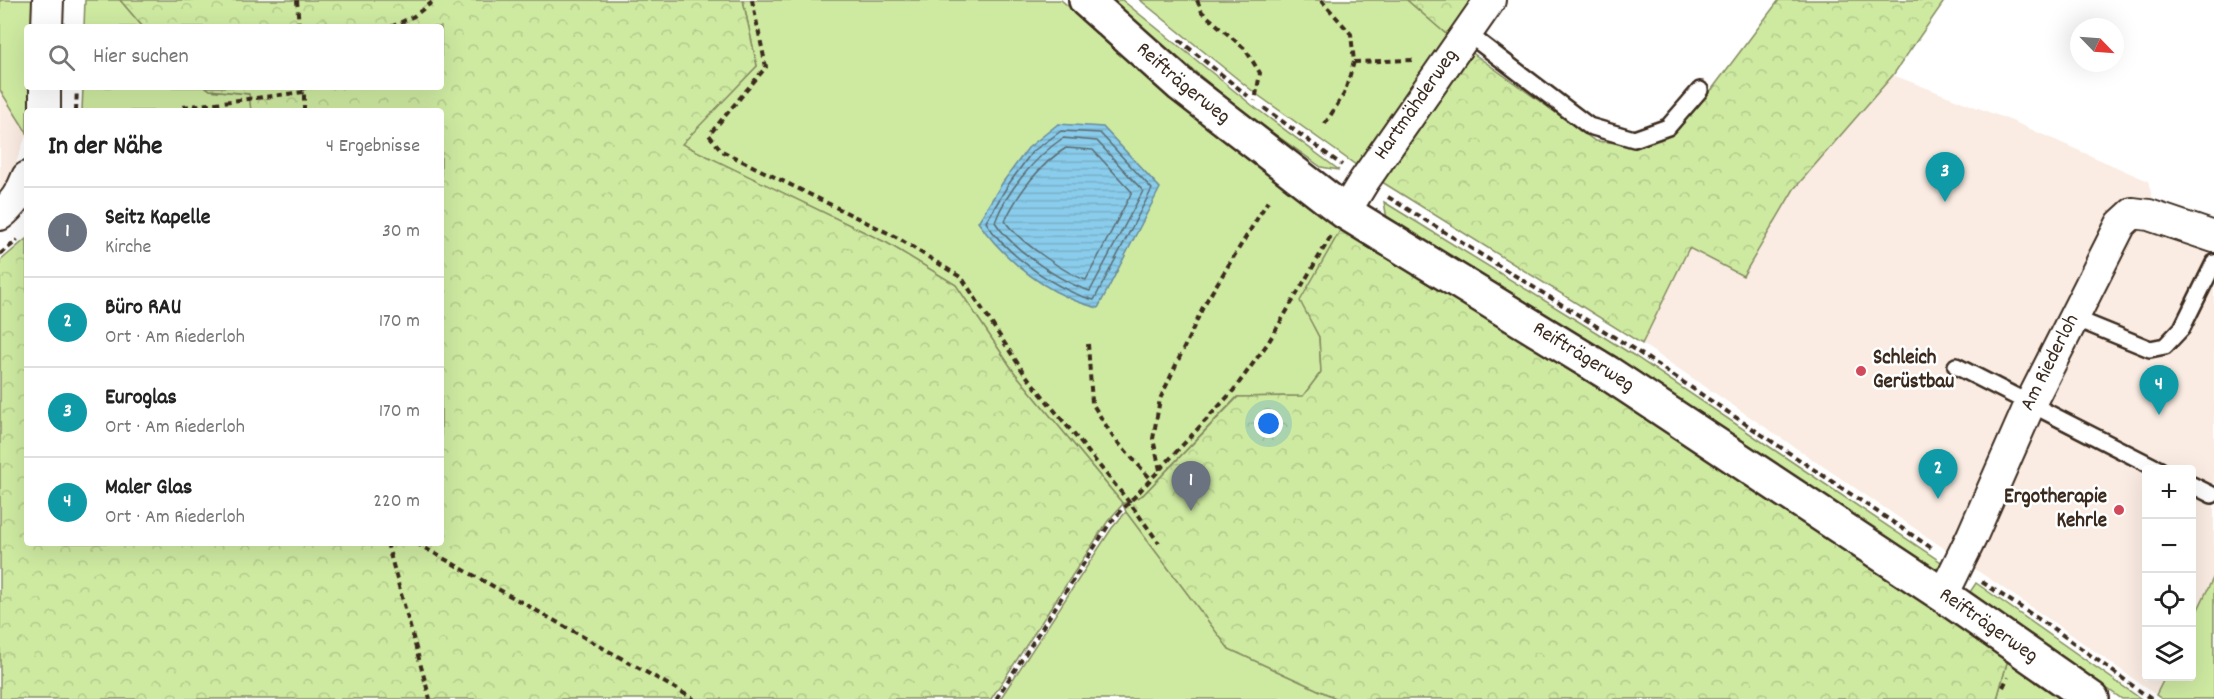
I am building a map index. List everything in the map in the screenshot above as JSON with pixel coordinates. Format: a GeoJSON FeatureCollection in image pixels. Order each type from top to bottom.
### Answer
{"type":"FeatureCollection","features":[{"type":"Feature","properties":{"kind":"street"},"geometry":{"type":"LineString","coordinates":[[47,24],[48,0]]}},
{"type":"Feature","properties":{"kind":"street","name":"Reifträgerweg"},"geometry":{"type":"LineString","coordinates":[[1086,0],[1181,85],[1345,212],[1608,374],[1943,595],[2092,699]]}},
{"type":"Feature","properties":{"kind":"street","name":"Hartmähderweg"},"geometry":{"type":"LineString","coordinates":[[1345,212],[1490,0]]}},
{"type":"Feature","properties":{"kind":"street"},"geometry":{"type":"LineString","coordinates":[[45,90],[45,108]]}},
{"type":"Feature","properties":{"kind":"street"},"geometry":{"type":"LineString","coordinates":[[0,215],[7,210],[24,183]]}},
{"type":"Feature","properties":{"kind":"street","name":"Am Riederloh"},"geometry":{"type":"LineString","coordinates":[[1943,595],[1972,536],[2030,404],[2121,224],[2133,213],[2149,215],[2214,237]]}},
{"type":"Feature","properties":{"kind":"lane"},"geometry":{"type":"LineString","coordinates":[[1467,33],[1588,126],[1634,139],[1668,127],[1700,90]]}},
{"type":"Feature","properties":{"kind":"lane"},"geometry":{"type":"LineString","coordinates":[[2073,318],[2150,349],[2165,346],[2182,328],[2214,263]]}},
{"type":"Feature","properties":{"kind":"lane"},"geometry":{"type":"LineString","coordinates":[[1956,366],[2150,465]]}},
{"type":"Feature","properties":{"kind":"lane"},"geometry":{"type":"LineString","coordinates":[[2196,487],[2212,495]]}},
{"type":"Feature","properties":{"kind":"path"},"geometry":{"type":"LineString","coordinates":[[297,0],[299,24]]}},
{"type":"Feature","properties":{"kind":"path"},"geometry":{"type":"LineString","coordinates":[[397,24],[414,16],[435,0]]}},
{"type":"Feature","properties":{"kind":"path"},"geometry":{"type":"LineString","coordinates":[[752,0],[766,67],[709,135],[722,151],[896,237],[962,278],[1024,373],[1129,502],[1159,543]]}},
{"type":"Feature","properties":{"kind":"path"},"geometry":{"type":"LineString","coordinates":[[1197,0],[1202,12],[1245,49],[1260,74],[1255,101]]}},
{"type":"Feature","properties":{"kind":"path"},"geometry":{"type":"LineString","coordinates":[[1321,0],[1351,34],[1354,62],[1344,94],[1323,127]]}},
{"type":"Feature","properties":{"kind":"path"},"geometry":{"type":"LineString","coordinates":[[1174,35],[1255,101],[1364,182]]}},
{"type":"Feature","properties":{"kind":"path"},"geometry":{"type":"LineString","coordinates":[[1354,62],[1450,60]]}},
{"type":"Feature","properties":{"kind":"path"},"geometry":{"type":"LineString","coordinates":[[76,108],[77,90]]}},
{"type":"Feature","properties":{"kind":"path"},"geometry":{"type":"LineString","coordinates":[[183,107],[304,90],[303,108]]}},
{"type":"Feature","properties":{"kind":"path"},"geometry":{"type":"LineString","coordinates":[[1160,470],[1153,439],[1160,399],[1204,305],[1268,201]]}},
{"type":"Feature","properties":{"kind":"path"},"geometry":{"type":"LineString","coordinates":[[996,699],[1110,523],[1233,391],[1268,343],[1345,212]]}},
{"type":"Feature","properties":{"kind":"path"},"geometry":{"type":"LineString","coordinates":[[0,255],[24,235]]}},
{"type":"Feature","properties":{"kind":"path"},"geometry":{"type":"LineString","coordinates":[[1088,344],[1092,403],[1113,437],[1151,479]]}},
{"type":"Feature","properties":{"kind":"path"},"geometry":{"type":"LineString","coordinates":[[388,546],[430,699]]}},
{"type":"Feature","properties":{"kind":"path"},"geometry":{"type":"LineString","coordinates":[[421,546],[694,699]]}},
{"type":"Feature","properties":{"kind":"shaded area"},"geometry":{"type":"Polygon","coordinates":[[[1893,75],[2012,121],[2148,181],[2153,200],[2214,222],[2214,576],[2196,614],[2196,465],[2142,465],[2142,681],[2163,681],[2156,695],[2062,628],[1642,344],[1689,247],[1743,276],[1794,189],[1893,75]]]}},
{"type":"Feature","properties":{"kind":"shaded area"},"geometry":{"type":"Polygon","coordinates":[[[0,90],[24,128],[24,141],[12,174],[0,192],[0,90]]]}},
{"type":"Feature","properties":{"kind":"green space"},"geometry":{"type":"Polygon","coordinates":[[[0,0],[40,0],[37,24],[24,24],[24,90],[31,90],[29,108],[24,108],[24,128],[0,90],[0,0]]]}},
{"type":"Feature","properties":{"kind":"green space"},"geometry":{"type":"Polygon","coordinates":[[[85,0],[120,0],[140,24],[84,24],[85,0]]]}},
{"type":"Feature","properties":{"kind":"green space"},"geometry":{"type":"Polygon","coordinates":[[[120,0],[743,0],[757,66],[682,144],[887,243],[956,285],[1014,372],[1123,504],[1108,521],[991,699],[0,699],[0,261],[24,241],[24,546],[444,546],[444,108],[251,108],[249,94],[210,90],[444,90],[444,24],[140,24],[120,0]]]}},
{"type":"Feature","properties":{"kind":"green space"},"geometry":{"type":"Polygon","coordinates":[[[743,0],[1061,0],[1173,95],[1341,229],[1301,301],[1319,337],[1321,372],[1303,396],[1237,397],[1143,495],[1123,504],[1014,372],[956,285],[887,243],[681,144],[757,66],[743,0]]]}},
{"type":"Feature","properties":{"kind":"green space"},"geometry":{"type":"Polygon","coordinates":[[[1109,0],[1122,0],[1253,106],[1339,170],[1321,167],[1245,113],[1109,0]]]}},
{"type":"Feature","properties":{"kind":"green space"},"geometry":{"type":"Polygon","coordinates":[[[1140,0],[1407,0],[1453,40],[1363,170],[1255,93],[1140,0]]]}},
{"type":"Feature","properties":{"kind":"green space"},"geometry":{"type":"Polygon","coordinates":[[[1407,0],[1482,0],[1453,40],[1407,0]]]}},
{"type":"Feature","properties":{"kind":"green space"},"geometry":{"type":"Polygon","coordinates":[[[1779,0],[1945,0],[1893,75],[1794,189],[1743,276],[1689,248],[1642,344],[1374,177],[1467,49],[1595,141],[1631,144],[1674,131],[1709,93],[1779,0]]]}},
{"type":"Feature","properties":{"kind":"green space"},"geometry":{"type":"Polygon","coordinates":[[[83,90],[210,90],[250,94],[251,108],[82,108],[83,90]]]}},
{"type":"Feature","properties":{"kind":"green space"},"geometry":{"type":"Polygon","coordinates":[[[1384,202],[1633,355],[1944,564],[1938,572],[1387,219],[1384,202]]]}},
{"type":"Feature","properties":{"kind":"green space"},"geometry":{"type":"Polygon","coordinates":[[[1341,229],[1600,388],[2008,659],[1997,699],[1338,699],[1229,649],[1126,512],[1123,504],[1143,495],[1238,397],[1303,396],[1321,372],[1319,337],[1300,301],[1341,229]]]}},
{"type":"Feature","properties":{"kind":"green space"},"geometry":{"type":"Polygon","coordinates":[[[1126,512],[1229,649],[1338,699],[1000,699],[1112,528],[1126,512]]]}},
{"type":"Feature","properties":{"kind":"green space"},"geometry":{"type":"Polygon","coordinates":[[[2214,576],[2214,699],[2162,699],[2156,695],[2163,681],[2196,681],[2196,614],[2214,576]]]}},
{"type":"Feature","properties":{"kind":"green space"},"geometry":{"type":"Polygon","coordinates":[[[1976,583],[2141,699],[2122,699],[1970,592],[1976,583]]]}},
{"type":"Feature","properties":{"kind":"green space"},"geometry":{"type":"Polygon","coordinates":[[[2008,659],[2065,699],[1997,699],[2008,659]]]}},
{"type":"Feature","properties":{"kind":"water"},"geometry":{"type":"Polygon","coordinates":[[[1058,124],[1103,127],[1160,188],[1098,308],[1070,299],[1029,275],[1006,255],[978,222],[1028,148],[1058,124]]]}},
{"type":"Feature","properties":{"kind":"place","name":"Euroglas"},"geometry":{"type":"Point","coordinates":[1945,202]}},
{"type":"Feature","properties":{"kind":"place","name":"Schleich Gerüstbau"},"geometry":{"type":"Point","coordinates":[1861,371]}},
{"type":"Feature","properties":{"kind":"place","name":"Maler Glas"},"geometry":{"type":"Point","coordinates":[2159,415]}},
{"type":"Feature","properties":{"kind":"place","name":"Büro RAU"},"geometry":{"type":"Point","coordinates":[1938,499]}},
{"type":"Feature","properties":{"kind":"place","name":"Ergotherapie Kehrle"},"geometry":{"type":"Point","coordinates":[2119,510]}},
{"type":"Feature","properties":{"kind":"place","name":"Seitz Kapelle"},"geometry":{"type":"Point","coordinates":[1191,511]}}]}
